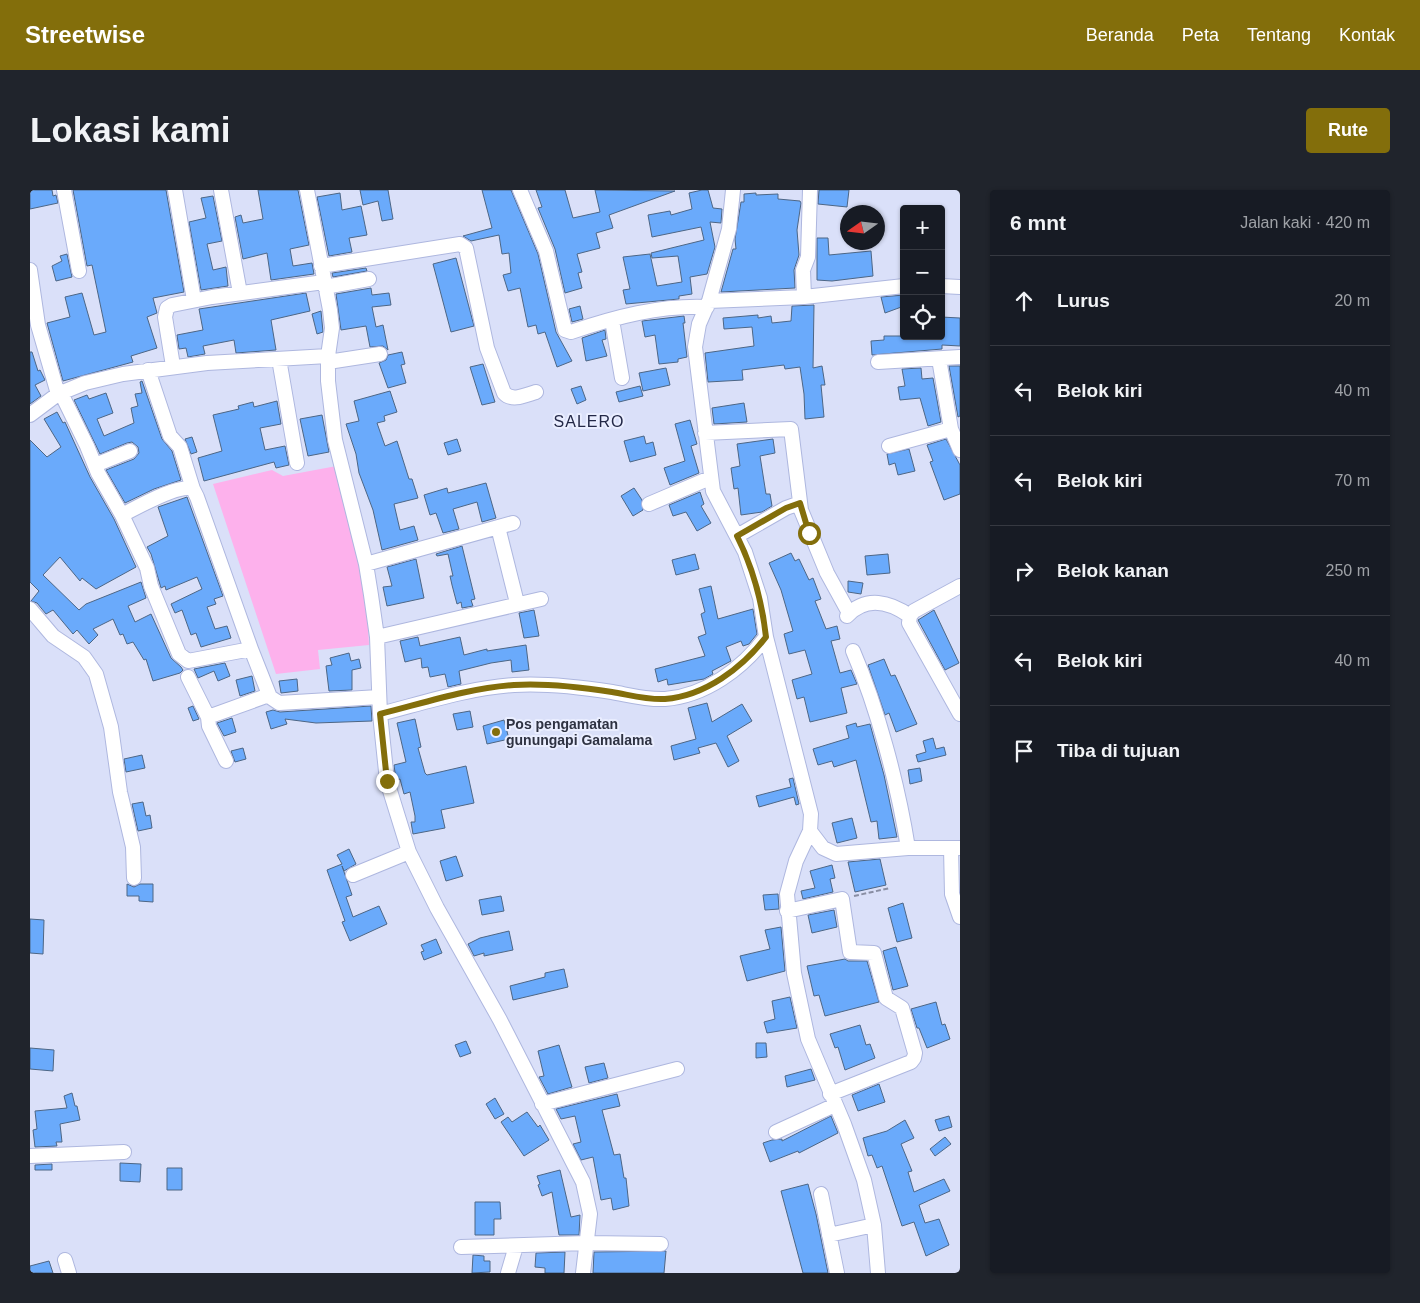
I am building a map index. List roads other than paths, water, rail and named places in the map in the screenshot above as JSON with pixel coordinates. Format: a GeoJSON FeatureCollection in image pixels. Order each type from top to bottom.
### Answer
{"type":"FeatureCollection","features":[{"type":"Feature","properties":{"kind":"street"},"geometry":{"type":"LineString","coordinates":[[64,190],[79,271]]}},
{"type":"Feature","properties":{"kind":"street"},"geometry":{"type":"LineString","coordinates":[[176,190],[194,300]]}},
{"type":"Feature","properties":{"kind":"street"},"geometry":{"type":"LineString","coordinates":[[221,190],[240,293]]}},
{"type":"Feature","properties":{"kind":"street"},"geometry":{"type":"LineString","coordinates":[[307,190],[332,328],[328,359],[335,440],[366,564],[377,637],[380,714],[387,781],[409,852],[437,908],[500,1020],[577,1169],[588,1196],[590,1214],[583,1273]]}},
{"type":"Feature","properties":{"kind":"street"},"geometry":{"type":"LineString","coordinates":[[520,190],[546,251],[566,330],[571,332],[650,310],[804,297],[900,286]]}},
{"type":"Feature","properties":{"kind":"street"},"geometry":{"type":"LineString","coordinates":[[733,190],[730,229],[708,304],[699,324],[695,347],[710,478],[719,506],[745,552],[760,598],[766,637],[806,790],[811,814],[810,831],[789,880],[787,912],[794,973],[808,1039],[864,1180],[874,1225],[878,1273]]}},
{"type":"Feature","properties":{"kind":"street"},"geometry":{"type":"LineString","coordinates":[[804,297],[803,270],[808,256],[810,190]]}},
{"type":"Feature","properties":{"kind":"street"},"geometry":{"type":"LineString","coordinates":[[321,266],[460,244],[466,248],[487,348],[504,393],[507,396],[516,398],[536,392]]}},
{"type":"Feature","properties":{"kind":"street"},"geometry":{"type":"LineString","coordinates":[[30,270],[38,325],[60,393],[94,465],[122,516],[147,568],[154,594],[179,654],[188,661],[251,649]]}},
{"type":"Feature","properties":{"kind":"street"},"geometry":{"type":"LineString","coordinates":[[173,366],[166,312],[172,305],[240,293],[369,280]]}},
{"type":"Feature","properties":{"kind":"street"},"geometry":{"type":"LineString","coordinates":[[945,286],[960,287]]}},
{"type":"Feature","properties":{"kind":"street"},"geometry":{"type":"LineString","coordinates":[[612,320],[622,378]]}},
{"type":"Feature","properties":{"kind":"street"},"geometry":{"type":"LineString","coordinates":[[30,415],[60,393],[93,381],[148,370],[173,366],[279,359],[328,359],[380,354]]}},
{"type":"Feature","properties":{"kind":"street"},"geometry":{"type":"LineString","coordinates":[[878,362],[960,357]]}},
{"type":"Feature","properties":{"kind":"street"},"geometry":{"type":"LineString","coordinates":[[279,359],[297,463]]}},
{"type":"Feature","properties":{"kind":"street"},"geometry":{"type":"LineString","coordinates":[[939,359],[951,429],[960,450]]}},
{"type":"Feature","properties":{"kind":"street"},"geometry":{"type":"LineString","coordinates":[[148,370],[170,436],[180,447],[192,489],[197,497],[269,694],[274,701],[279,703],[379,697]]}},
{"type":"Feature","properties":{"kind":"street"},"geometry":{"type":"LineString","coordinates":[[705,433],[791,429],[800,503],[813,541],[848,615],[857,608],[878,602],[895,606],[910,616]]}},
{"type":"Feature","properties":{"kind":"street"},"geometry":{"type":"LineString","coordinates":[[889,446],[951,429]]}},
{"type":"Feature","properties":{"kind":"street"},"geometry":{"type":"LineString","coordinates":[[94,465],[130,451]]}},
{"type":"Feature","properties":{"kind":"street"},"geometry":{"type":"LineString","coordinates":[[649,504],[710,478]]}},
{"type":"Feature","properties":{"kind":"street"},"geometry":{"type":"LineString","coordinates":[[122,516],[165,495],[186,488],[192,489]]}},
{"type":"Feature","properties":{"kind":"street"},"geometry":{"type":"LineString","coordinates":[[737,536],[786,508],[800,503]]}},
{"type":"Feature","properties":{"kind":"street"},"geometry":{"type":"LineString","coordinates":[[366,564],[513,523]]}},
{"type":"Feature","properties":{"kind":"street"},"geometry":{"type":"LineString","coordinates":[[498,527],[517,604]]}},
{"type":"Feature","properties":{"kind":"street"},"geometry":{"type":"LineString","coordinates":[[910,616],[960,586]]}},
{"type":"Feature","properties":{"kind":"street"},"geometry":{"type":"LineString","coordinates":[[377,637],[541,598]]}},
{"type":"Feature","properties":{"kind":"street"},"geometry":{"type":"LineString","coordinates":[[30,609],[53,636],[84,656],[96,674],[111,727],[120,792],[133,847],[134,878]]}},
{"type":"Feature","properties":{"kind":"street"},"geometry":{"type":"LineString","coordinates":[[910,616],[910,623],[960,714]]}},
{"type":"Feature","properties":{"kind":"street"},"geometry":{"type":"LineString","coordinates":[[380,714],[485,688],[514,685],[553,685],[666,699],[714,684],[757,649],[766,637]]}},
{"type":"Feature","properties":{"kind":"street"},"geometry":{"type":"LineString","coordinates":[[853,651],[884,746],[901,809],[908,848]]}},
{"type":"Feature","properties":{"kind":"street"},"geometry":{"type":"LineString","coordinates":[[188,677],[208,717],[209,726],[226,760]]}},
{"type":"Feature","properties":{"kind":"street"},"geometry":{"type":"LineString","coordinates":[[208,717],[269,694]]}},
{"type":"Feature","properties":{"kind":"street"},"geometry":{"type":"LineString","coordinates":[[810,831],[823,848],[836,854],[908,848],[956,848],[952,894],[960,917]]}},
{"type":"Feature","properties":{"kind":"street"},"geometry":{"type":"LineString","coordinates":[[353,875],[409,852]]}},
{"type":"Feature","properties":{"kind":"street"},"geometry":{"type":"LineString","coordinates":[[776,1132],[832,1099],[911,1062],[915,1056],[902,1008],[885,997],[874,953],[850,952],[842,899],[787,912]]}},
{"type":"Feature","properties":{"kind":"street"},"geometry":{"type":"LineString","coordinates":[[542,1104],[677,1069]]}},
{"type":"Feature","properties":{"kind":"street"},"geometry":{"type":"LineString","coordinates":[[30,1156],[124,1152]]}},
{"type":"Feature","properties":{"kind":"street"},"geometry":{"type":"LineString","coordinates":[[821,1194],[837,1273]]}},
{"type":"Feature","properties":{"kind":"street"},"geometry":{"type":"LineString","coordinates":[[830,1235],[874,1225]]}},
{"type":"Feature","properties":{"kind":"street"},"geometry":{"type":"LineString","coordinates":[[461,1247],[587,1243],[661,1244]]}},
{"type":"Feature","properties":{"kind":"street"},"geometry":{"type":"LineString","coordinates":[[508,1273],[516,1246]]}},
{"type":"Feature","properties":{"kind":"place","name":"Pos pengamatan gunungapi Gamalama"},"geometry":{"type":"Point","coordinates":[496,732]}},
{"type":"Feature","properties":{"kind":"district","name":"SALERO"},"geometry":{"type":"Point","coordinates":[589,421]}}]}
